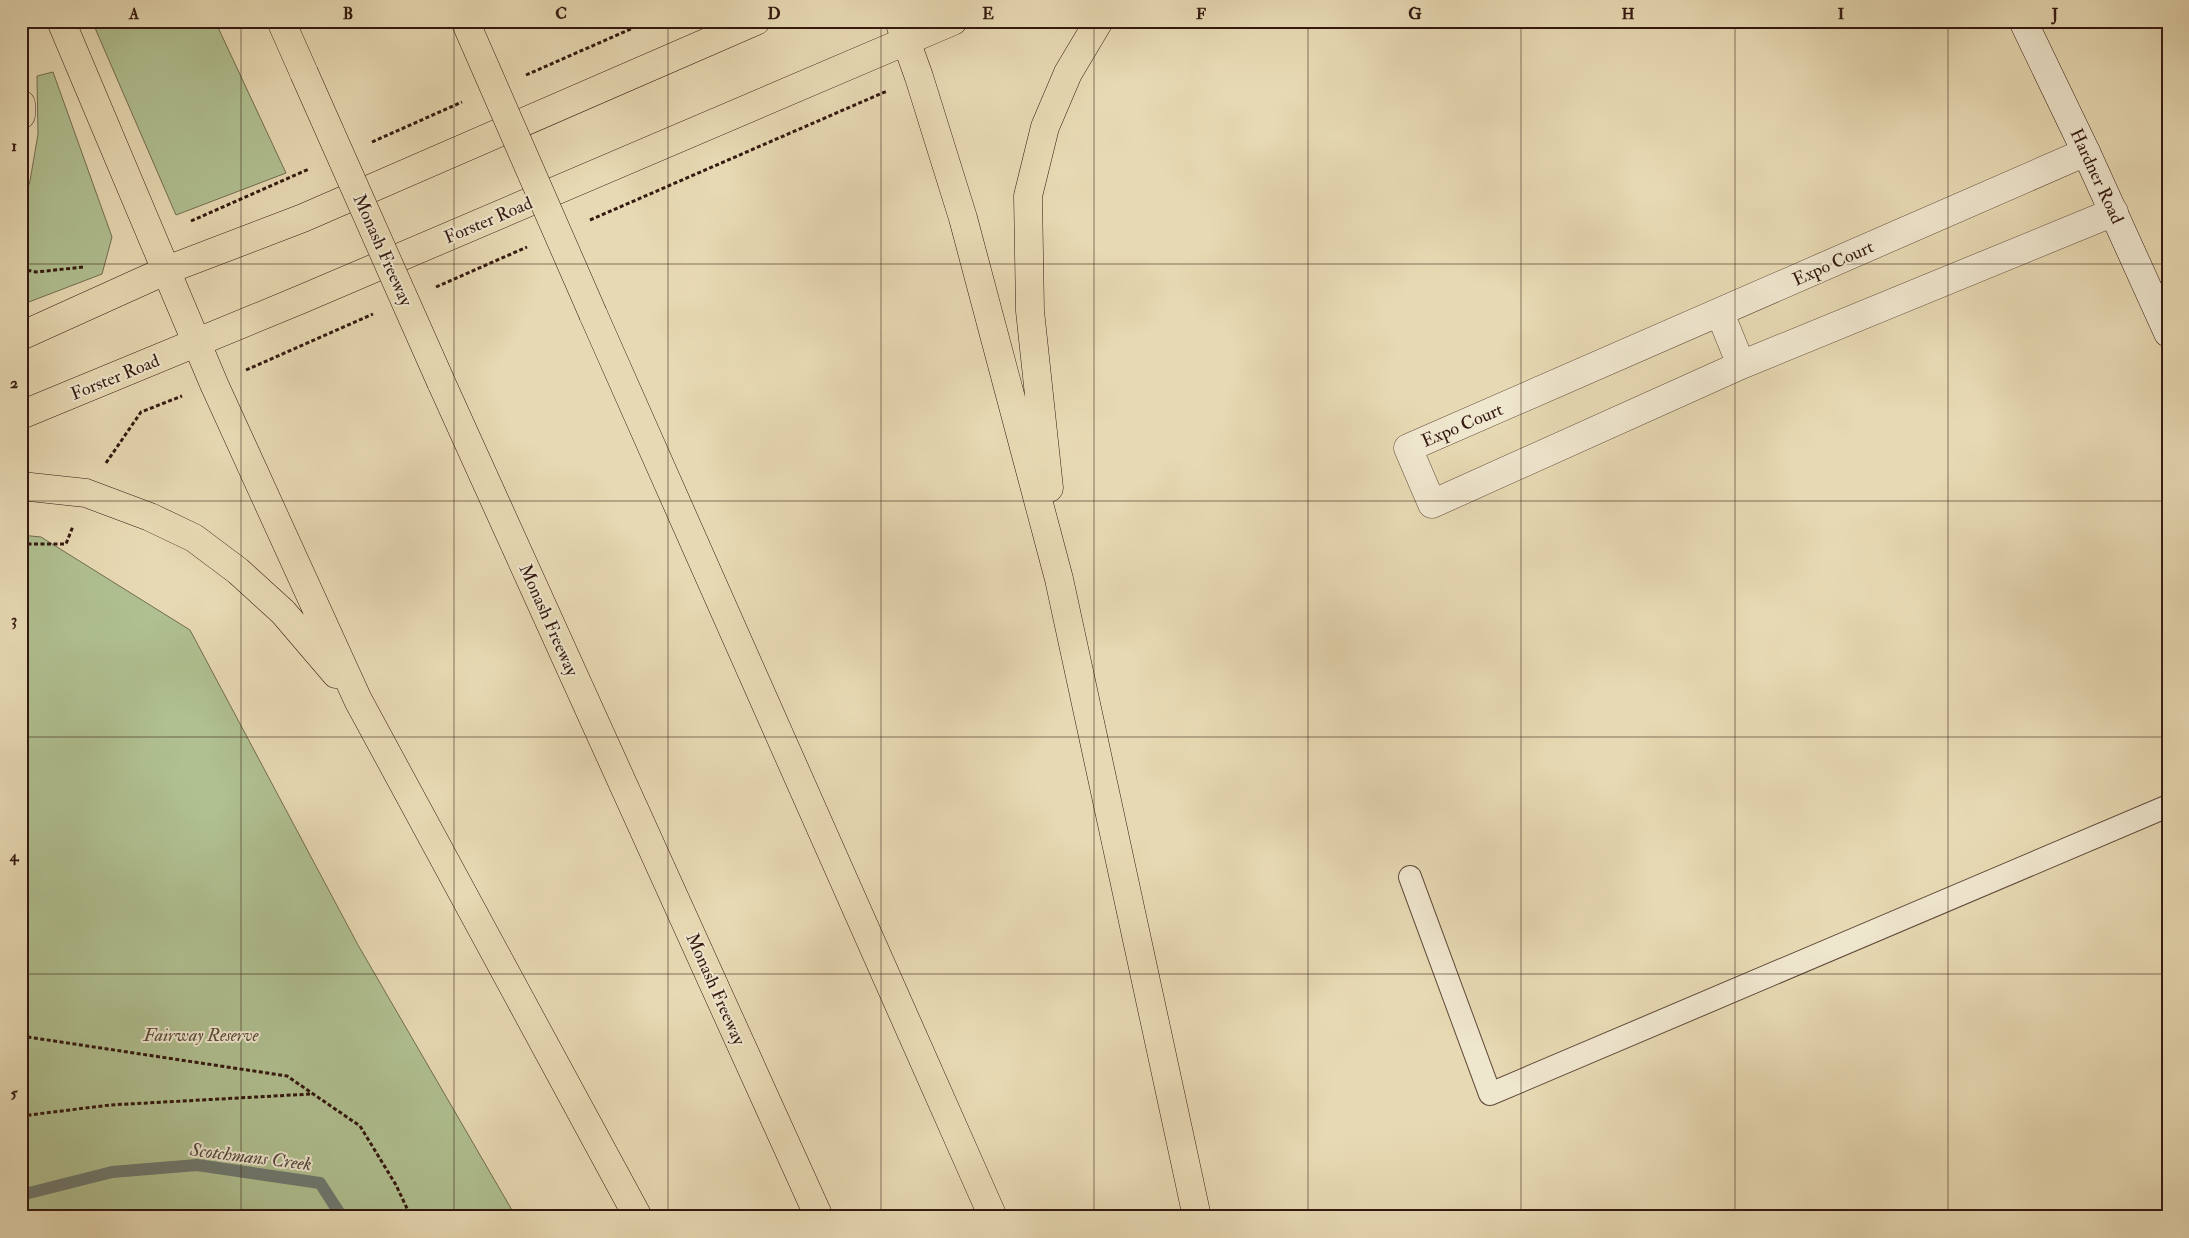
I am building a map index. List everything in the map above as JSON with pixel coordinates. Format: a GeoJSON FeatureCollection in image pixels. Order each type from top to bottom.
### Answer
{"type":"FeatureCollection","features":[{"type":"Feature","properties":{"kind":"main road"},"geometry":{"type":"LineString","coordinates":[[61,21],[214,384],[358,700],[638,1217]]}},
{"type":"Feature","properties":{"kind":"main road","name":"Monash Freeway"},"geometry":{"type":"LineString","coordinates":[[281,21],[441,382],[819,1217]]}},
{"type":"Feature","properties":{"kind":"main road"},"geometry":{"type":"LineString","coordinates":[[465,21],[592,314],[993,1217]]}},
{"type":"Feature","properties":{"kind":"main road"},"geometry":{"type":"LineString","coordinates":[[21,336],[167,270],[303,218],[756,21]]}},
{"type":"Feature","properties":{"kind":"main road","name":"Forster Road"},"geometry":{"type":"LineString","coordinates":[[21,415],[197,343],[903,31],[953,21]]}},
{"type":"Feature","properties":{"kind":"main road"},"geometry":{"type":"LineString","coordinates":[[1059,579],[1030,311],[1028,196],[1045,127],[1068,73],[1099,21]]}},
{"type":"Feature","properties":{"kind":"main road"},"geometry":{"type":"LineString","coordinates":[[903,31],[963,218],[1059,579],[1198,1217]]}},
{"type":"Feature","properties":{"kind":"main road"},"geometry":{"type":"LineString","coordinates":[[21,104],[21,115]]}},
{"type":"Feature","properties":{"kind":"main road"},"geometry":{"type":"LineString","coordinates":[[21,486],[86,492],[150,517],[194,538],[238,571],[283,612],[358,700]]}},
{"type":"Feature","properties":{"kind":"street","name":"Hardner Road"},"geometry":{"type":"LineString","coordinates":[[2023,21],[2114,212],[2168,333]]}},
{"type":"Feature","properties":{"kind":"street","name":"Expo Court"},"geometry":{"type":"LineString","coordinates":[[2086,152],[1408,448],[1432,504],[1742,365],[2114,212]]}},
{"type":"Feature","properties":{"kind":"street"},"geometry":{"type":"LineString","coordinates":[[1720,313],[1742,365]]}},
{"type":"Feature","properties":{"kind":"lane"},"geometry":{"type":"LineString","coordinates":[[1410,878],[1490,1094],[2168,806]]}},
{"type":"Feature","properties":{"kind":"path"},"geometry":{"type":"LineString","coordinates":[[590,220],[919,77]]}},
{"type":"Feature","properties":{"kind":"path"},"geometry":{"type":"LineString","coordinates":[[434,288],[534,244]]}},
{"type":"Feature","properties":{"kind":"path"},"geometry":{"type":"LineString","coordinates":[[21,544],[66,544],[86,492],[141,412],[214,384],[379,312]]}},
{"type":"Feature","properties":{"kind":"path"},"geometry":{"type":"LineString","coordinates":[[21,1036],[287,1076],[360,1126],[396,1185],[411,1217]]}},
{"type":"Feature","properties":{"kind":"path"},"geometry":{"type":"LineString","coordinates":[[21,1116],[110,1105],[312,1094]]}},
{"type":"Feature","properties":{"kind":"green space"},"geometry":{"type":"Polygon","coordinates":[[[92,21],[215,21],[286,173],[176,215],[92,21]]]}},
{"type":"Feature","properties":{"kind":"green space"},"geometry":{"type":"Polygon","coordinates":[[[53,72],[112,237],[102,274],[21,305],[21,210],[30,181],[38,134],[37,76],[53,72]]]}},
{"type":"Feature","properties":{"kind":"green space","name":"Fairway Reserve"},"geometry":{"type":"Polygon","coordinates":[[[21,535],[41,537],[190,630],[358,945],[516,1217],[21,1217],[21,535]]]}},
{"type":"Feature","properties":{"kind":"waterway","name":"Scotchmans Creek"},"geometry":{"type":"LineString","coordinates":[[21,1195],[112,1172],[197,1165],[320,1183],[342,1217]]}}]}
